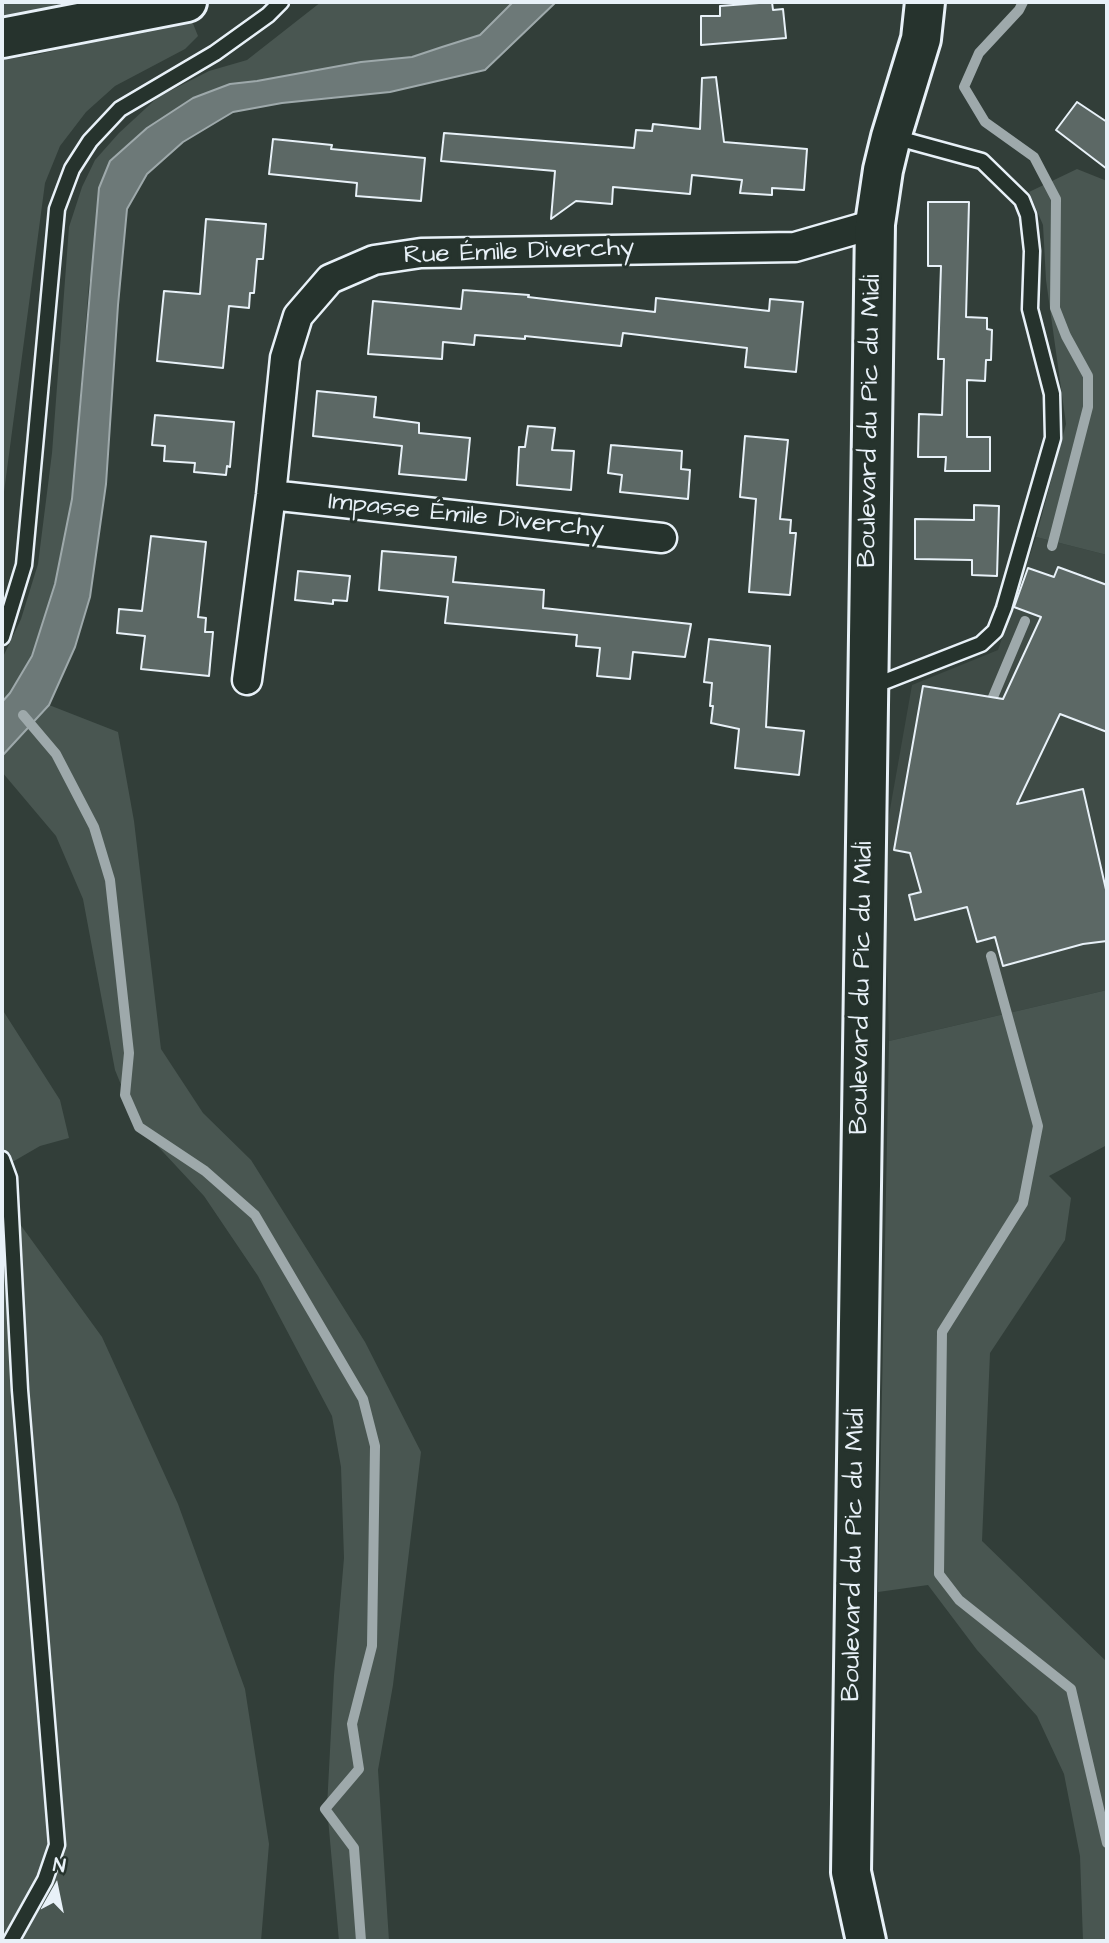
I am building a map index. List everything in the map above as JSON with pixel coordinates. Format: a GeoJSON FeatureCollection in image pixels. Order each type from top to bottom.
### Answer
{"type":"FeatureCollection","features":[{"type":"Feature","properties":{"kind":"main road"},"geometry":{"type":"LineString","coordinates":[[2,38],[187,2]]}},
{"type":"Feature","properties":{"kind":"main road","name":"Boulevard du Pic du Midi"},"geometry":{"type":"LineString","coordinates":[[866,1941],[851,1872],[866,688],[875,224],[883,170],[923,20],[945,2]]}},
{"type":"Feature","properties":{"kind":"street","name":"Rue Émile Diverchy"},"geometry":{"type":"LineString","coordinates":[[247,680],[285,359],[298,316],[330,279],[374,260],[421,253],[795,247],[875,224]]}},
{"type":"Feature","properties":{"kind":"street","name":"Impasse Émile Diverchy"},"geometry":{"type":"LineString","coordinates":[[271,495],[662,538]]}},
{"type":"Feature","properties":{"kind":"lane"},"geometry":{"type":"LineString","coordinates":[[2,637],[24,565],[57,209],[72,169],[90,141],[120,109],[215,53],[268,15],[281,2]]}},
{"type":"Feature","properties":{"kind":"lane"},"geometry":{"type":"LineString","coordinates":[[866,688],[981,644],[995,631],[1053,438],[1052,394],[1030,309],[1032,251],[1028,215],[1022,200],[982,161],[891,137]]}},
{"type":"Feature","properties":{"kind":"lane"},"geometry":{"type":"LineString","coordinates":[[2,1159],[9,1178],[20,1390],[57,1845],[45,1880],[11,1941]]}},
{"type":"Feature","properties":{"kind":"shaded area"},"geometry":{"type":"Polygon","coordinates":[[[2,2],[104,2],[2,19],[2,2]]]}},
{"type":"Feature","properties":{"kind":"shaded area"},"geometry":{"type":"Polygon","coordinates":[[[321,2],[513,2],[480,35],[412,57],[361,62],[230,84],[147,128],[89,283],[72,499],[55,584],[32,656],[2,702],[2,659],[21,619],[38,564],[52,453],[69,227],[82,187],[95,160],[119,133],[158,97],[209,71],[247,60],[321,2]]]}},
{"type":"Feature","properties":{"kind":"shaded area"},"geometry":{"type":"Polygon","coordinates":[[[513,2],[556,2],[485,70],[390,92],[282,103],[233,112],[183,142],[147,174],[127,209],[106,484],[90,597],[75,647],[49,705],[2,756],[2,702],[32,656],[55,584],[72,499],[99,188],[110,161],[147,128],[193,98],[230,84],[361,62],[412,57],[480,35],[513,2]]]}},
{"type":"Feature","properties":{"kind":"shaded area"},"geometry":{"type":"Polygon","coordinates":[[[182,21],[192,21],[198,36],[185,49],[115,86],[86,112],[60,146],[45,183],[2,507],[2,60],[35,55],[182,21]]]}},
{"type":"Feature","properties":{"kind":"shaded area"},"geometry":{"type":"Polygon","coordinates":[[[1077,169],[1107,181],[1107,555],[1036,537],[1066,424],[1046,280],[1043,225],[1029,192],[1077,169]]]}},
{"type":"Feature","properties":{"kind":"shaded area"},"geometry":{"type":"Polygon","coordinates":[[[1036,537],[1107,555],[1107,990],[889,1041],[884,843],[912,685],[998,650],[1036,537]]]}},
{"type":"Feature","properties":{"kind":"shaded area"},"geometry":{"type":"Polygon","coordinates":[[[49,705],[118,732],[134,821],[161,1049],[203,1113],[251,1160],[365,1342],[421,1452],[393,1685],[378,1770],[389,1941],[339,1941],[327,1807],[344,1558],[341,1467],[332,1416],[258,1276],[204,1196],[137,1124],[115,1070],[83,899],[56,836],[2,772],[2,756],[49,705]]]}},
{"type":"Feature","properties":{"kind":"shaded area"},"geometry":{"type":"Polygon","coordinates":[[[1107,990],[1107,1145],[1049,1176],[1071,1198],[1065,1240],[990,1353],[982,1541],[1107,1662],[1107,1941],[1083,1941],[1080,1856],[1064,1774],[1037,1716],[977,1650],[928,1585],[878,1592],[889,1041],[1107,990]]]}},
{"type":"Feature","properties":{"kind":"shaded area"},"geometry":{"type":"Polygon","coordinates":[[[2,1009],[60,1100],[69,1138],[40,1146],[2,1168],[2,1009]]]}},
{"type":"Feature","properties":{"kind":"shaded area"},"geometry":{"type":"Polygon","coordinates":[[[2,1177],[17,1220],[102,1337],[178,1504],[245,1689],[269,1844],[261,1941],[2,1941],[2,1177]]]}},
{"type":"Feature","properties":{"kind":"building"},"geometry":{"type":"Polygon","coordinates":[[[772,2],[773,10],[783,9],[786,38],[701,45],[701,16],[720,16],[720,6],[772,2]]]}},
{"type":"Feature","properties":{"kind":"building"},"geometry":{"type":"Polygon","coordinates":[[[716,77],[724,142],[807,149],[804,190],[772,188],[772,195],[740,193],[742,180],[692,175],[690,194],[613,187],[612,204],[576,201],[551,219],[555,171],[441,161],[444,133],[634,148],[636,130],[652,131],[653,124],[700,129],[702,78],[716,77]]]}},
{"type":"Feature","properties":{"kind":"building"},"geometry":{"type":"Polygon","coordinates":[[[1077,102],[1107,122],[1107,169],[1056,130],[1077,102]]]}},
{"type":"Feature","properties":{"kind":"building"},"geometry":{"type":"Polygon","coordinates":[[[273,139],[332,145],[331,149],[425,158],[421,201],[356,196],[357,183],[269,174],[273,139]]]}},
{"type":"Feature","properties":{"kind":"building"},"geometry":{"type":"Polygon","coordinates":[[[928,202],[969,202],[966,317],[987,318],[987,329],[992,330],[991,360],[986,360],[985,381],[967,380],[967,437],[990,437],[990,471],[945,471],[946,457],[918,457],[919,414],[942,415],[944,359],[938,359],[941,266],[928,266],[928,202]]]}},
{"type":"Feature","properties":{"kind":"building"},"geometry":{"type":"Polygon","coordinates":[[[206,219],[266,224],[263,259],[257,259],[254,293],[250,293],[249,308],[229,306],[223,368],[157,361],[164,291],[200,294],[206,219]]]}},
{"type":"Feature","properties":{"kind":"building"},"geometry":{"type":"Polygon","coordinates":[[[463,290],[529,295],[528,297],[655,312],[656,298],[769,311],[770,299],[803,302],[796,372],[745,367],[747,348],[623,333],[621,346],[525,336],[525,339],[475,335],[474,345],[443,342],[442,359],[368,354],[373,301],[461,309],[463,290]]]}},
{"type":"Feature","properties":{"kind":"building"},"geometry":{"type":"Polygon","coordinates":[[[317,391],[376,397],[374,417],[419,423],[419,433],[470,438],[466,480],[399,474],[402,446],[313,436],[317,391]]]}},
{"type":"Feature","properties":{"kind":"building"},"geometry":{"type":"Polygon","coordinates":[[[155,415],[234,422],[230,467],[227,466],[226,475],[194,472],[195,463],[164,461],[165,446],[152,445],[155,415]]]}},
{"type":"Feature","properties":{"kind":"building"},"geometry":{"type":"Polygon","coordinates":[[[528,426],[555,428],[552,450],[574,451],[571,490],[517,485],[519,447],[525,447],[528,426]]]}},
{"type":"Feature","properties":{"kind":"building"},"geometry":{"type":"Polygon","coordinates":[[[745,436],[788,440],[780,519],[791,520],[790,533],[796,533],[790,595],[749,592],[756,499],[740,497],[745,436]]]}},
{"type":"Feature","properties":{"kind":"building"},"geometry":{"type":"Polygon","coordinates":[[[611,445],[682,451],[681,469],[690,470],[688,499],[620,492],[622,475],[608,473],[611,445]]]}},
{"type":"Feature","properties":{"kind":"building"},"geometry":{"type":"Polygon","coordinates":[[[974,505],[999,506],[997,576],[972,575],[972,560],[915,559],[915,519],[974,520],[974,505]]]}},
{"type":"Feature","properties":{"kind":"building"},"geometry":{"type":"Polygon","coordinates":[[[151,536],[206,542],[198,617],[206,618],[205,632],[213,632],[209,676],[141,669],[145,636],[117,633],[119,609],[142,611],[151,536]]]}},
{"type":"Feature","properties":{"kind":"building"},"geometry":{"type":"Polygon","coordinates":[[[382,551],[456,557],[453,582],[544,590],[543,608],[691,624],[685,657],[633,652],[630,679],[597,676],[600,648],[576,646],[577,635],[445,623],[448,597],[379,590],[382,551]]]}},
{"type":"Feature","properties":{"kind":"building"},"geometry":{"type":"Polygon","coordinates":[[[1058,567],[1107,585],[1107,732],[1060,714],[1017,804],[1083,789],[1107,894],[1107,941],[1083,944],[1003,966],[995,937],[977,942],[967,907],[915,920],[909,895],[921,892],[910,853],[894,850],[923,686],[1003,699],[1041,617],[1014,607],[1028,568],[1054,577],[1058,567]]]}},
{"type":"Feature","properties":{"kind":"building"},"geometry":{"type":"Polygon","coordinates":[[[298,571],[350,576],[347,601],[333,600],[333,604],[295,600],[298,571]]]}},
{"type":"Feature","properties":{"kind":"building"},"geometry":{"type":"Polygon","coordinates":[[[709,639],[770,646],[766,727],[804,731],[799,775],[735,768],[739,729],[711,723],[712,683],[704,682],[709,639]]]}},
{"type":"Feature","properties":{"kind":"waterway"},"geometry":{"type":"LineString","coordinates":[[1023,2],[1019,10],[979,53],[964,87],[985,122],[1034,157],[1056,199],[1055,308],[1066,336],[1088,376],[1088,407],[1052,546]]}},
{"type":"Feature","properties":{"kind":"waterway"},"geometry":{"type":"LineString","coordinates":[[988,709],[1025,621]]}},
{"type":"Feature","properties":{"kind":"waterway"},"geometry":{"type":"LineString","coordinates":[[23,715],[56,754],[94,827],[110,880],[129,1053],[125,1095],[139,1127],[205,1171],[255,1215],[363,1399],[375,1446],[372,1646],[352,1724],[359,1769],[325,1809],[354,1848],[361,1941]]}},
{"type":"Feature","properties":{"kind":"waterway"},"geometry":{"type":"LineString","coordinates":[[991,956],[1038,1126],[1023,1203],[942,1332],[939,1574],[959,1600],[1071,1689],[1107,1843]]}}]}
